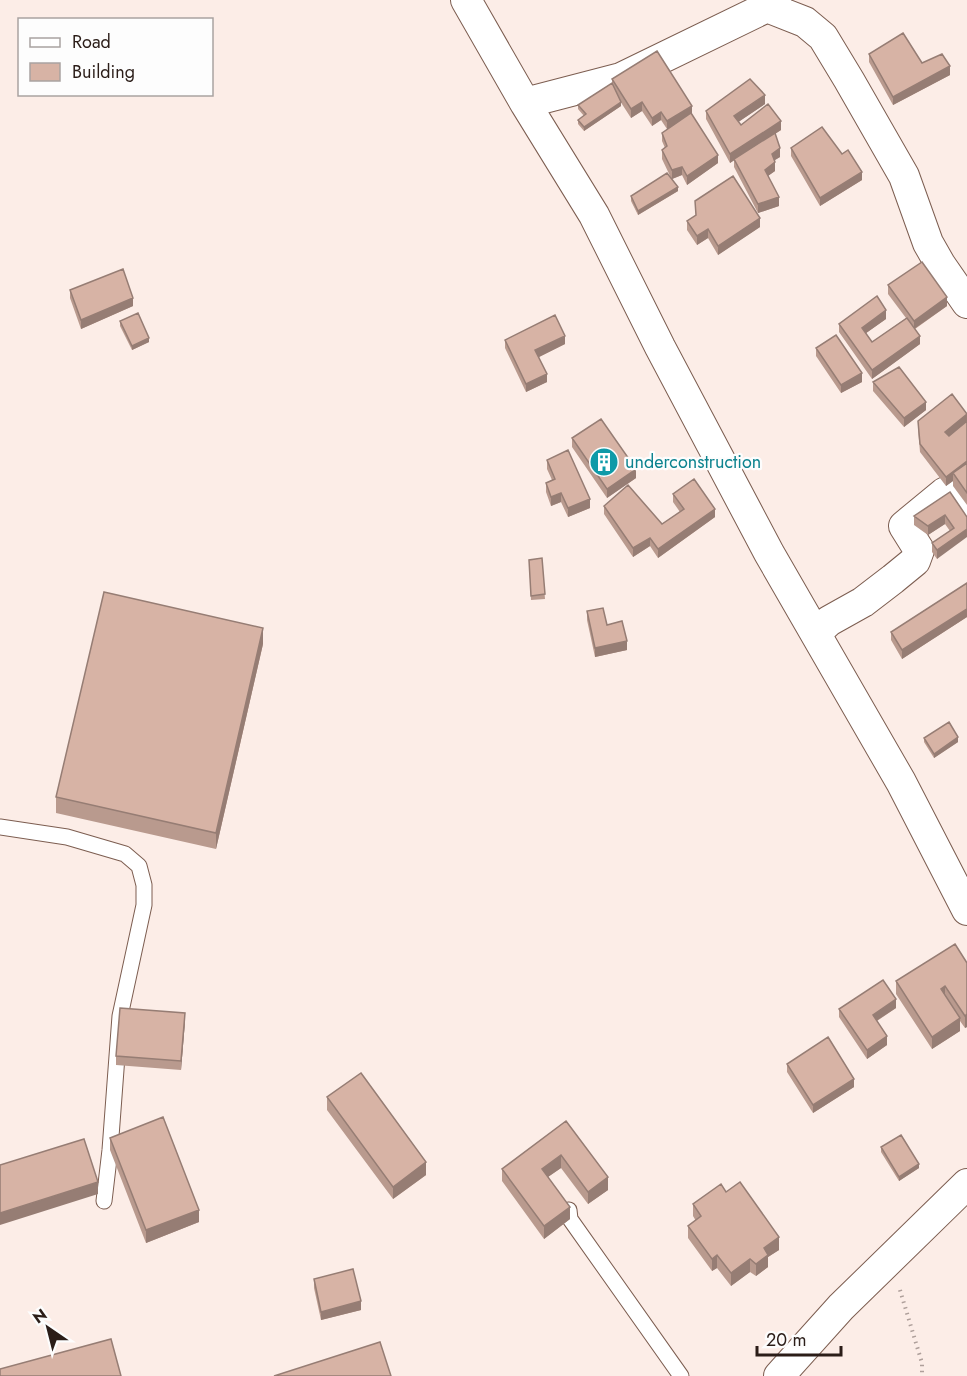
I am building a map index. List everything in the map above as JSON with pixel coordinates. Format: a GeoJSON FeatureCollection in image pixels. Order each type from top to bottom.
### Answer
{"type":"FeatureCollection","features":[{"type":"Feature","properties":{"kind":"street"},"geometry":{"type":"LineString","coordinates":[[466,0],[525,103],[594,215],[660,347],[769,553],[901,782],[967,910]]}},
{"type":"Feature","properties":{"kind":"street"},"geometry":{"type":"LineString","coordinates":[[525,103],[621,78],[771,4],[805,22],[822,38],[904,176],[928,243],[940,264],[966,298]]}},
{"type":"Feature","properties":{"kind":"street"},"geometry":{"type":"LineString","coordinates":[[816,633],[829,621],[863,602],[915,561],[918,550],[904,526],[944,493],[948,491],[967,513]]}},
{"type":"Feature","properties":{"kind":"street"},"geometry":{"type":"LineString","coordinates":[[779,1376],[841,1307],[967,1184]]}},
{"type":"Feature","properties":{"kind":"lane"},"geometry":{"type":"LineString","coordinates":[[0,827],[67,837],[125,854],[139,866],[144,885],[144,905],[120,1016],[104,1201]]}},
{"type":"Feature","properties":{"kind":"lane"},"geometry":{"type":"LineString","coordinates":[[569,1210],[570,1219],[681,1376]]}},
{"type":"Feature","properties":{"kind":"path"},"geometry":{"type":"LineString","coordinates":[[890,1258],[922,1363],[922,1376]]}},
{"type":"Feature","properties":{"kind":"building"},"geometry":{"type":"Polygon","coordinates":[[[903,33],[922,63],[942,54],[950,66],[893,97],[869,54],[903,33]]]}},
{"type":"Feature","properties":{"kind":"building"},"geometry":{"type":"Polygon","coordinates":[[[657,51],[692,106],[667,121],[661,112],[652,118],[642,102],[631,109],[612,79],[657,51]]]}},
{"type":"Feature","properties":{"kind":"building"},"geometry":{"type":"Polygon","coordinates":[[[750,79],[765,95],[734,116],[741,125],[768,104],[781,121],[730,154],[706,111],[750,79]]]}},
{"type":"Feature","properties":{"kind":"building"},"geometry":{"type":"Polygon","coordinates":[[[612,83],[621,102],[584,127],[578,120],[586,114],[578,105],[612,83]]]}},
{"type":"Feature","properties":{"kind":"building"},"geometry":{"type":"Polygon","coordinates":[[[691,113],[718,155],[687,176],[682,167],[672,170],[662,150],[667,146],[662,133],[691,113]]]}},
{"type":"Feature","properties":{"kind":"building"},"geometry":{"type":"Polygon","coordinates":[[[822,127],[842,154],[848,150],[862,172],[820,198],[791,148],[822,127]]]}},
{"type":"Feature","properties":{"kind":"building"},"geometry":{"type":"Polygon","coordinates":[[[775,133],[780,148],[772,154],[775,162],[765,170],[779,197],[758,204],[734,159],[775,133]]]}},
{"type":"Feature","properties":{"kind":"building"},"geometry":{"type":"Polygon","coordinates":[[[667,173],[678,187],[638,211],[631,196],[667,173]]]}},
{"type":"Feature","properties":{"kind":"building"},"geometry":{"type":"Polygon","coordinates":[[[733,176],[760,218],[718,246],[708,229],[697,236],[687,221],[696,215],[695,201],[733,176]]]}},
{"type":"Feature","properties":{"kind":"building"},"geometry":{"type":"Polygon","coordinates":[[[922,262],[947,297],[914,321],[888,285],[922,262]]]}},
{"type":"Feature","properties":{"kind":"building"},"geometry":{"type":"Polygon","coordinates":[[[123,269],[133,298],[81,320],[70,290],[123,269]]]}},
{"type":"Feature","properties":{"kind":"building"},"geometry":{"type":"Polygon","coordinates":[[[877,296],[886,310],[862,328],[872,342],[907,318],[920,336],[872,370],[839,324],[877,296]]]}},
{"type":"Feature","properties":{"kind":"building"},"geometry":{"type":"Polygon","coordinates":[[[138,313],[149,338],[132,346],[120,321],[138,313]]]}},
{"type":"Feature","properties":{"kind":"building"},"geometry":{"type":"Polygon","coordinates":[[[555,315],[565,336],[535,350],[547,374],[526,384],[505,340],[555,315]]]}},
{"type":"Feature","properties":{"kind":"building"},"geometry":{"type":"Polygon","coordinates":[[[836,335],[862,373],[841,385],[816,348],[836,335]]]}},
{"type":"Feature","properties":{"kind":"building"},"geometry":{"type":"Polygon","coordinates":[[[899,367],[926,402],[904,418],[873,382],[899,367]]]}},
{"type":"Feature","properties":{"kind":"building"},"geometry":{"type":"Polygon","coordinates":[[[952,394],[967,414],[945,432],[949,436],[967,421],[967,461],[946,477],[920,444],[918,421],[952,394]]]}},
{"type":"Feature","properties":{"kind":"building","name":"underconstruction"},"geometry":{"type":"Polygon","coordinates":[[[601,419],[636,469],[607,489],[572,438],[601,419]]]}},
{"type":"Feature","properties":{"kind":"building"},"geometry":{"type":"Polygon","coordinates":[[[568,450],[590,499],[568,508],[561,493],[551,497],[546,483],[555,479],[547,460],[568,450]]]}},
{"type":"Feature","properties":{"kind":"building"},"geometry":{"type":"Polygon","coordinates":[[[967,463],[967,493],[953,473],[967,463]]]}},
{"type":"Feature","properties":{"kind":"building"},"geometry":{"type":"Polygon","coordinates":[[[694,479],[715,509],[658,549],[650,538],[633,548],[604,506],[628,485],[662,524],[684,509],[673,494],[694,479]]]}},
{"type":"Feature","properties":{"kind":"building"},"geometry":{"type":"Polygon","coordinates":[[[950,492],[967,517],[967,529],[937,550],[932,543],[954,528],[945,515],[928,526],[914,516],[950,492]]]}},
{"type":"Feature","properties":{"kind":"building"},"geometry":{"type":"Polygon","coordinates":[[[542,558],[545,594],[531,596],[529,560],[542,558]]]}},
{"type":"Feature","properties":{"kind":"building"},"geometry":{"type":"Polygon","coordinates":[[[967,583],[967,609],[902,650],[891,632],[967,583]]]}},
{"type":"Feature","properties":{"kind":"building"},"geometry":{"type":"Polygon","coordinates":[[[104,592],[263,628],[216,833],[56,797],[104,592]]]}},
{"type":"Feature","properties":{"kind":"building"},"geometry":{"type":"Polygon","coordinates":[[[603,608],[607,625],[622,621],[627,641],[595,648],[587,611],[603,608]]]}},
{"type":"Feature","properties":{"kind":"building"},"geometry":{"type":"Polygon","coordinates":[[[949,722],[958,737],[934,754],[924,738],[949,722]]]}},
{"type":"Feature","properties":{"kind":"building"},"geometry":{"type":"Polygon","coordinates":[[[955,944],[967,963],[967,1014],[965,1016],[945,986],[941,989],[960,1018],[932,1037],[896,981],[955,944]]]}},
{"type":"Feature","properties":{"kind":"building"},"geometry":{"type":"Polygon","coordinates":[[[883,980],[896,999],[873,1015],[887,1036],[867,1050],[839,1009],[883,980]]]}},
{"type":"Feature","properties":{"kind":"building"},"geometry":{"type":"Polygon","coordinates":[[[120,1008],[185,1013],[181,1061],[116,1056],[120,1008]]]}},
{"type":"Feature","properties":{"kind":"building"},"geometry":{"type":"Polygon","coordinates":[[[828,1037],[854,1079],[813,1105],[787,1064],[828,1037]]]}},
{"type":"Feature","properties":{"kind":"building"},"geometry":{"type":"Polygon","coordinates":[[[361,1073],[426,1162],[393,1187],[327,1097],[361,1073]]]}},
{"type":"Feature","properties":{"kind":"building"},"geometry":{"type":"Polygon","coordinates":[[[163,1117],[199,1210],[146,1230],[110,1138],[163,1117]]]}},
{"type":"Feature","properties":{"kind":"building"},"geometry":{"type":"Polygon","coordinates":[[[566,1121],[608,1177],[588,1192],[561,1155],[542,1169],[570,1207],[544,1226],[502,1169],[566,1121]]]}},
{"type":"Feature","properties":{"kind":"building"},"geometry":{"type":"Polygon","coordinates":[[[901,1135],[919,1164],[899,1177],[881,1147],[901,1135]]]}},
{"type":"Feature","properties":{"kind":"building"},"geometry":{"type":"Polygon","coordinates":[[[84,1139],[98,1182],[0,1213],[0,1165],[84,1139]]]}},
{"type":"Feature","properties":{"kind":"building"},"geometry":{"type":"Polygon","coordinates":[[[740,1182],[779,1237],[764,1248],[768,1255],[756,1264],[750,1259],[731,1273],[717,1255],[712,1259],[688,1226],[701,1216],[693,1204],[721,1184],[726,1192],[740,1182]]]}},
{"type":"Feature","properties":{"kind":"building"},"geometry":{"type":"Polygon","coordinates":[[[353,1269],[361,1301],[321,1312],[314,1279],[353,1269]]]}},
{"type":"Feature","properties":{"kind":"building"},"geometry":{"type":"Polygon","coordinates":[[[111,1339],[121,1376],[0,1376],[0,1369],[111,1339]]]}},
{"type":"Feature","properties":{"kind":"building"},"geometry":{"type":"Polygon","coordinates":[[[380,1342],[391,1376],[274,1376],[380,1342]]]}},
{"type":"Feature","properties":{"kind":"place","name":"underconstruction"},"geometry":{"type":"Point","coordinates":[604,462]}}]}
